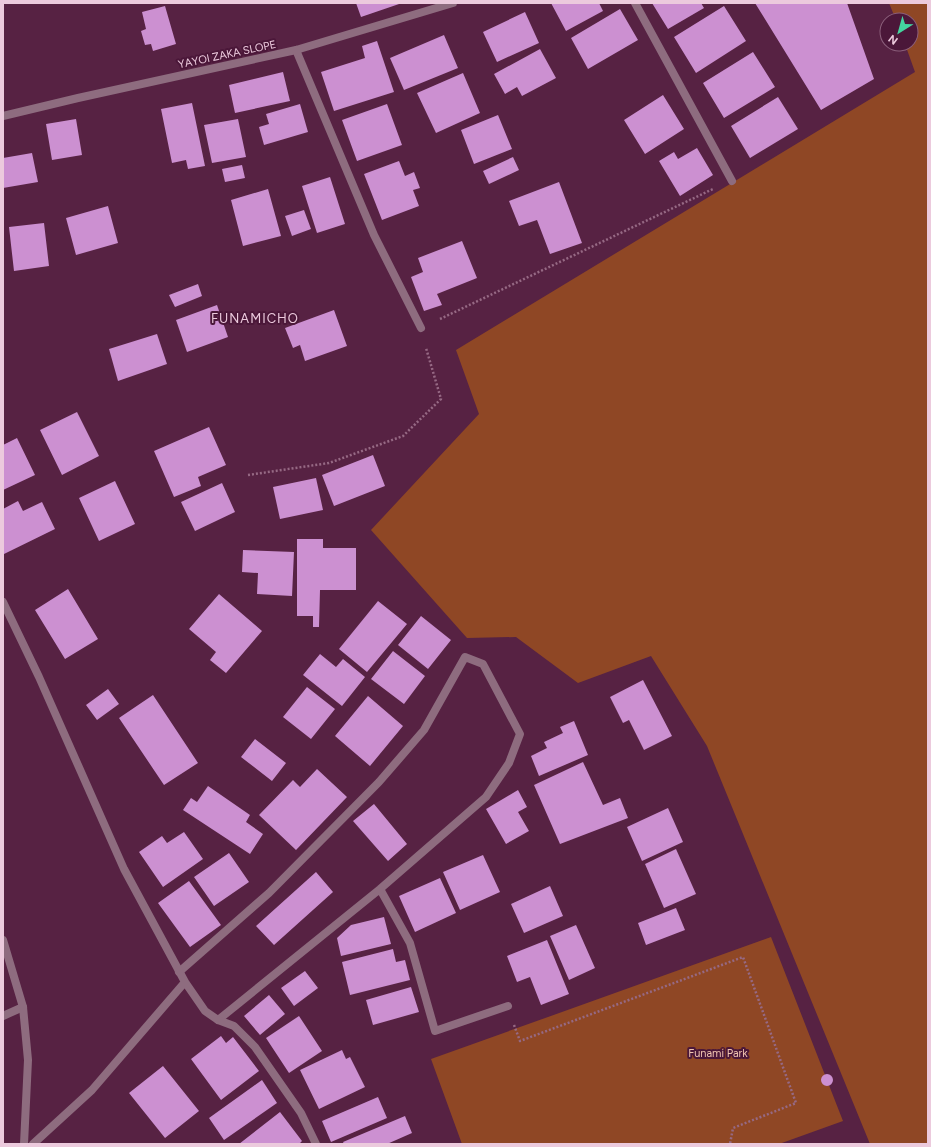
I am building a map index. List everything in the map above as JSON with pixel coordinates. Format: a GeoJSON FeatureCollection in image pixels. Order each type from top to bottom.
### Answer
{"type":"FeatureCollection","features":[{"type":"Feature","properties":{"kind":"street","name":"YAYOI ZAKA SLOPE"},"geometry":{"type":"LineString","coordinates":[[3,116],[296,50],[453,3]]}},
{"type":"Feature","properties":{"kind":"street"},"geometry":{"type":"LineString","coordinates":[[635,3],[732,181]]}},
{"type":"Feature","properties":{"kind":"street"},"geometry":{"type":"LineString","coordinates":[[296,50],[374,235],[421,328]]}},
{"type":"Feature","properties":{"kind":"street"},"geometry":{"type":"LineString","coordinates":[[3,602],[39,677],[124,869],[179,972],[206,1011],[218,1020],[234,1026],[255,1047],[301,1113],[316,1144]]}},
{"type":"Feature","properties":{"kind":"street"},"geometry":{"type":"LineString","coordinates":[[179,972],[269,893],[379,782],[424,730],[465,657],[483,664],[520,734],[509,763],[486,797],[380,889],[218,1020]]}},
{"type":"Feature","properties":{"kind":"street"},"geometry":{"type":"LineString","coordinates":[[380,889],[410,943],[435,1031],[508,1006]]}},
{"type":"Feature","properties":{"kind":"street"},"geometry":{"type":"LineString","coordinates":[[3,940],[23,1007],[28,1060],[24,1144]]}},
{"type":"Feature","properties":{"kind":"street"},"geometry":{"type":"LineString","coordinates":[[33,1144],[92,1090],[185,982]]}},
{"type":"Feature","properties":{"kind":"street"},"geometry":{"type":"LineString","coordinates":[[3,1016],[23,1007]]}},
{"type":"Feature","properties":{"kind":"path"},"geometry":{"type":"LineString","coordinates":[[248,475],[329,463],[402,436],[441,399],[421,328],[732,181]]}},
{"type":"Feature","properties":{"kind":"path"},"geometry":{"type":"LineString","coordinates":[[508,1006],[520,1041],[743,957],[796,1103],[733,1128],[730,1144]]}},
{"type":"Feature","properties":{"kind":"green space"},"geometry":{"type":"Polygon","coordinates":[[[889,3],[928,3],[928,1144],[870,1144],[707,746],[651,656],[578,683],[516,637],[467,638],[371,530],[479,414],[456,350],[915,72],[908,52],[919,52],[919,12],[893,12],[889,3]]]}},
{"type":"Feature","properties":{"kind":"green space","name":"Funami Park"},"geometry":{"type":"Polygon","coordinates":[[[771,937],[843,1121],[779,1144],[462,1144],[431,1059],[771,937]]]}},
{"type":"Feature","properties":{"kind":"building"},"geometry":{"type":"Polygon","coordinates":[[[356,3],[402,3],[361,17],[356,3]]]}},
{"type":"Feature","properties":{"kind":"building"},"geometry":{"type":"Polygon","coordinates":[[[551,3],[599,3],[603,11],[566,31],[551,3]]]}},
{"type":"Feature","properties":{"kind":"building"},"geometry":{"type":"Polygon","coordinates":[[[652,3],[701,3],[704,8],[668,29],[652,3]]]}},
{"type":"Feature","properties":{"kind":"building"},"geometry":{"type":"Polygon","coordinates":[[[755,3],[847,3],[874,79],[821,110],[755,3]]]}},
{"type":"Feature","properties":{"kind":"building"},"geometry":{"type":"Polygon","coordinates":[[[165,6],[176,44],[153,51],[151,44],[145,45],[141,31],[146,29],[142,12],[165,6]]]}},
{"type":"Feature","properties":{"kind":"building"},"geometry":{"type":"Polygon","coordinates":[[[724,6],[746,41],[696,73],[674,37],[724,6]]]}},
{"type":"Feature","properties":{"kind":"building"},"geometry":{"type":"Polygon","coordinates":[[[620,9],[638,40],[588,69],[571,38],[620,9]]]}},
{"type":"Feature","properties":{"kind":"building"},"geometry":{"type":"Polygon","coordinates":[[[525,12],[539,43],[497,62],[483,32],[525,12]]]}},
{"type":"Feature","properties":{"kind":"building"},"geometry":{"type":"Polygon","coordinates":[[[444,35],[458,68],[404,90],[390,58],[444,35]]]}},
{"type":"Feature","properties":{"kind":"building"},"geometry":{"type":"Polygon","coordinates":[[[377,41],[394,92],[334,111],[321,72],[365,58],[362,46],[377,41]]]}},
{"type":"Feature","properties":{"kind":"building"},"geometry":{"type":"Polygon","coordinates":[[[540,49],[556,78],[522,96],[517,87],[505,94],[494,74],[540,49]]]}},
{"type":"Feature","properties":{"kind":"building"},"geometry":{"type":"Polygon","coordinates":[[[753,52],[775,87],[724,118],[703,83],[753,52]]]}},
{"type":"Feature","properties":{"kind":"building"},"geometry":{"type":"Polygon","coordinates":[[[283,72],[290,101],[235,113],[229,85],[283,72]]]}},
{"type":"Feature","properties":{"kind":"building"},"geometry":{"type":"Polygon","coordinates":[[[463,73],[480,113],[436,133],[417,93],[463,73]]]}},
{"type":"Feature","properties":{"kind":"building"},"geometry":{"type":"Polygon","coordinates":[[[663,95],[684,129],[645,154],[624,120],[663,95]]]}},
{"type":"Feature","properties":{"kind":"building"},"geometry":{"type":"Polygon","coordinates":[[[778,97],[798,129],[750,158],[731,126],[778,97]]]}},
{"type":"Feature","properties":{"kind":"building"},"geometry":{"type":"Polygon","coordinates":[[[192,103],[205,166],[188,169],[186,160],[172,163],[161,109],[192,103]]]}},
{"type":"Feature","properties":{"kind":"building"},"geometry":{"type":"Polygon","coordinates":[[[300,104],[308,132],[264,145],[259,127],[269,124],[266,114],[300,104]]]}},
{"type":"Feature","properties":{"kind":"building"},"geometry":{"type":"Polygon","coordinates":[[[387,104],[402,145],[357,161],[342,120],[387,104]]]}},
{"type":"Feature","properties":{"kind":"building"},"geometry":{"type":"Polygon","coordinates":[[[498,115],[512,149],[474,164],[461,130],[498,115]]]}},
{"type":"Feature","properties":{"kind":"building"},"geometry":{"type":"Polygon","coordinates":[[[76,119],[82,155],[52,160],[46,124],[76,119]]]}},
{"type":"Feature","properties":{"kind":"building"},"geometry":{"type":"Polygon","coordinates":[[[238,119],[246,157],[212,163],[204,125],[238,119]]]}},
{"type":"Feature","properties":{"kind":"building"},"geometry":{"type":"Polygon","coordinates":[[[697,148],[713,175],[680,196],[659,161],[674,152],[678,159],[697,148]]]}},
{"type":"Feature","properties":{"kind":"building"},"geometry":{"type":"Polygon","coordinates":[[[32,153],[38,182],[3,188],[3,158],[32,153]]]}},
{"type":"Feature","properties":{"kind":"building"},"geometry":{"type":"Polygon","coordinates":[[[513,157],[519,170],[489,184],[483,171],[513,157]]]}},
{"type":"Feature","properties":{"kind":"building"},"geometry":{"type":"Polygon","coordinates":[[[399,161],[405,176],[414,172],[420,188],[413,190],[419,206],[382,220],[364,174],[399,161]]]}},
{"type":"Feature","properties":{"kind":"building"},"geometry":{"type":"Polygon","coordinates":[[[242,165],[245,178],[225,182],[222,169],[242,165]]]}},
{"type":"Feature","properties":{"kind":"building"},"geometry":{"type":"Polygon","coordinates":[[[330,177],[345,224],[317,233],[302,186],[330,177]]]}},
{"type":"Feature","properties":{"kind":"building"},"geometry":{"type":"Polygon","coordinates":[[[559,182],[582,243],[550,254],[537,220],[519,226],[509,201],[559,182]]]}},
{"type":"Feature","properties":{"kind":"building"},"geometry":{"type":"Polygon","coordinates":[[[268,189],[281,236],[243,246],[231,200],[268,189]]]}},
{"type":"Feature","properties":{"kind":"building"},"geometry":{"type":"Polygon","coordinates":[[[108,206],[118,243],[76,255],[66,218],[108,206]]]}},
{"type":"Feature","properties":{"kind":"building"},"geometry":{"type":"Polygon","coordinates":[[[304,210],[311,229],[292,236],[285,216],[304,210]]]}},
{"type":"Feature","properties":{"kind":"building"},"geometry":{"type":"Polygon","coordinates":[[[44,223],[49,266],[14,271],[9,227],[44,223]]]}},
{"type":"Feature","properties":{"kind":"building"},"geometry":{"type":"Polygon","coordinates":[[[462,241],[477,278],[437,294],[442,305],[424,311],[411,277],[423,272],[418,258],[462,241]]]}},
{"type":"Feature","properties":{"kind":"building"},"geometry":{"type":"Polygon","coordinates":[[[198,284],[202,296],[175,307],[169,295],[198,284]]]}},
{"type":"Feature","properties":{"kind":"building"},"geometry":{"type":"Polygon","coordinates":[[[217,305],[228,337],[187,352],[176,320],[217,305]]]}},
{"type":"Feature","properties":{"kind":"building"},"geometry":{"type":"Polygon","coordinates":[[[334,310],[347,346],[305,361],[300,345],[293,348],[285,328],[334,310]]]}},
{"type":"Feature","properties":{"kind":"building"},"geometry":{"type":"Polygon","coordinates":[[[157,334],[167,364],[118,381],[109,349],[157,334]]]}},
{"type":"Feature","properties":{"kind":"building"},"geometry":{"type":"Polygon","coordinates":[[[77,412],[99,456],[62,475],[40,430],[77,412]]]}},
{"type":"Feature","properties":{"kind":"building"},"geometry":{"type":"Polygon","coordinates":[[[209,427],[226,465],[198,477],[201,486],[174,497],[154,451],[209,427]]]}},
{"type":"Feature","properties":{"kind":"building"},"geometry":{"type":"Polygon","coordinates":[[[17,438],[35,475],[3,490],[3,445],[17,438]]]}},
{"type":"Feature","properties":{"kind":"building"},"geometry":{"type":"Polygon","coordinates":[[[373,455],[385,486],[334,506],[322,475],[373,455]]]}},
{"type":"Feature","properties":{"kind":"building"},"geometry":{"type":"Polygon","coordinates":[[[316,478],[323,510],[280,519],[273,487],[316,478]]]}},
{"type":"Feature","properties":{"kind":"building"},"geometry":{"type":"Polygon","coordinates":[[[115,481],[135,524],[99,541],[79,498],[115,481]]]}},
{"type":"Feature","properties":{"kind":"building"},"geometry":{"type":"Polygon","coordinates":[[[222,483],[235,512],[195,531],[181,502],[222,483]]]}},
{"type":"Feature","properties":{"kind":"building"},"geometry":{"type":"Polygon","coordinates":[[[18,501],[23,511],[42,502],[55,529],[4,554],[3,509],[18,501]]]}},
{"type":"Feature","properties":{"kind":"building"},"geometry":{"type":"Polygon","coordinates":[[[297,539],[323,539],[323,548],[356,548],[356,590],[320,590],[319,627],[313,627],[313,616],[297,616],[297,539]]]}},
{"type":"Feature","properties":{"kind":"building"},"geometry":{"type":"Polygon","coordinates":[[[243,550],[294,552],[292,596],[257,594],[258,573],[242,572],[243,550]]]}},
{"type":"Feature","properties":{"kind":"building"},"geometry":{"type":"Polygon","coordinates":[[[68,589],[98,639],[65,659],[35,610],[68,589]]]}},
{"type":"Feature","properties":{"kind":"building"},"geometry":{"type":"Polygon","coordinates":[[[219,594],[262,631],[226,673],[210,660],[216,652],[189,629],[219,594]]]}},
{"type":"Feature","properties":{"kind":"building"},"geometry":{"type":"Polygon","coordinates":[[[378,601],[407,624],[367,672],[339,649],[378,601]]]}},
{"type":"Feature","properties":{"kind":"building"},"geometry":{"type":"Polygon","coordinates":[[[421,616],[451,640],[428,669],[398,645],[421,616]]]}},
{"type":"Feature","properties":{"kind":"building"},"geometry":{"type":"Polygon","coordinates":[[[393,651],[425,676],[404,704],[371,679],[393,651]]]}},
{"type":"Feature","properties":{"kind":"building"},"geometry":{"type":"Polygon","coordinates":[[[320,654],[336,667],[343,659],[365,677],[342,706],[303,675],[320,654]]]}},
{"type":"Feature","properties":{"kind":"building"},"geometry":{"type":"Polygon","coordinates":[[[643,680],[672,736],[644,750],[629,720],[623,723],[610,697],[643,680]]]}},
{"type":"Feature","properties":{"kind":"building"},"geometry":{"type":"Polygon","coordinates":[[[307,687],[335,709],[311,739],[283,717],[307,687]]]}},
{"type":"Feature","properties":{"kind":"building"},"geometry":{"type":"Polygon","coordinates":[[[108,689],[119,704],[97,720],[86,705],[108,689]]]}},
{"type":"Feature","properties":{"kind":"building"},"geometry":{"type":"Polygon","coordinates":[[[153,695],[198,763],[164,785],[119,718],[153,695]]]}},
{"type":"Feature","properties":{"kind":"building"},"geometry":{"type":"Polygon","coordinates":[[[368,696],[403,726],[370,766],[335,736],[368,696]]]}},
{"type":"Feature","properties":{"kind":"building"},"geometry":{"type":"Polygon","coordinates":[[[574,721],[588,755],[539,776],[531,756],[547,748],[544,742],[563,733],[560,727],[574,721]]]}},
{"type":"Feature","properties":{"kind":"building"},"geometry":{"type":"Polygon","coordinates":[[[255,739],[286,763],[272,781],[241,757],[255,739]]]}},
{"type":"Feature","properties":{"kind":"building"},"geometry":{"type":"Polygon","coordinates":[[[583,762],[603,805],[620,798],[628,818],[560,844],[534,785],[583,762]]]}},
{"type":"Feature","properties":{"kind":"building"},"geometry":{"type":"Polygon","coordinates":[[[317,769],[347,797],[296,850],[259,815],[293,780],[300,787],[317,769]]]}},
{"type":"Feature","properties":{"kind":"building"},"geometry":{"type":"Polygon","coordinates":[[[208,786],[250,815],[246,822],[263,834],[250,854],[183,810],[191,798],[197,802],[208,786]]]}},
{"type":"Feature","properties":{"kind":"building"},"geometry":{"type":"Polygon","coordinates":[[[518,790],[527,807],[518,812],[529,831],[506,844],[486,809],[518,790]]]}},
{"type":"Feature","properties":{"kind":"building"},"geometry":{"type":"Polygon","coordinates":[[[374,804],[407,844],[388,861],[353,821],[374,804]]]}},
{"type":"Feature","properties":{"kind":"building"},"geometry":{"type":"Polygon","coordinates":[[[668,808],[683,842],[642,861],[627,827],[668,808]]]}},
{"type":"Feature","properties":{"kind":"building"},"geometry":{"type":"Polygon","coordinates":[[[184,832],[203,859],[163,887],[139,852],[162,836],[167,843],[184,832]]]}},
{"type":"Feature","properties":{"kind":"building"},"geometry":{"type":"Polygon","coordinates":[[[676,849],[696,894],[664,908],[645,864],[676,849]]]}},
{"type":"Feature","properties":{"kind":"building"},"geometry":{"type":"Polygon","coordinates":[[[229,853],[249,882],[214,906],[194,877],[229,853]]]}},
{"type":"Feature","properties":{"kind":"building"},"geometry":{"type":"Polygon","coordinates":[[[483,855],[500,892],[460,910],[443,872],[483,855]]]}},
{"type":"Feature","properties":{"kind":"building"},"geometry":{"type":"Polygon","coordinates":[[[316,872],[333,892],[274,945],[256,926],[316,872]]]}},
{"type":"Feature","properties":{"kind":"building"},"geometry":{"type":"Polygon","coordinates":[[[440,878],[456,913],[415,932],[399,896],[440,878]]]}},
{"type":"Feature","properties":{"kind":"building"},"geometry":{"type":"Polygon","coordinates":[[[189,881],[221,925],[190,947],[158,903],[189,881]]]}},
{"type":"Feature","properties":{"kind":"building"},"geometry":{"type":"Polygon","coordinates":[[[550,886],[563,916],[524,933],[511,904],[550,886]]]}},
{"type":"Feature","properties":{"kind":"building"},"geometry":{"type":"Polygon","coordinates":[[[676,908],[685,930],[646,945],[638,923],[676,908]]]}},
{"type":"Feature","properties":{"kind":"building"},"geometry":{"type":"Polygon","coordinates":[[[384,917],[391,944],[341,956],[337,938],[351,925],[384,917]]]}},
{"type":"Feature","properties":{"kind":"building"},"geometry":{"type":"Polygon","coordinates":[[[576,925],[595,968],[569,980],[550,936],[576,925]]]}},
{"type":"Feature","properties":{"kind":"building"},"geometry":{"type":"Polygon","coordinates":[[[547,940],[569,994],[541,1005],[530,977],[517,982],[507,956],[547,940]]]}},
{"type":"Feature","properties":{"kind":"building"},"geometry":{"type":"Polygon","coordinates":[[[393,949],[396,962],[405,960],[410,980],[350,995],[342,962],[393,949]]]}},
{"type":"Feature","properties":{"kind":"building"},"geometry":{"type":"Polygon","coordinates":[[[305,971],[318,988],[294,1006],[281,988],[305,971]]]}},
{"type":"Feature","properties":{"kind":"building"},"geometry":{"type":"Polygon","coordinates":[[[411,987],[419,1012],[373,1025],[366,1000],[411,987]]]}},
{"type":"Feature","properties":{"kind":"building"},"geometry":{"type":"Polygon","coordinates":[[[269,995],[285,1014],[260,1035],[244,1016],[269,995]]]}},
{"type":"Feature","properties":{"kind":"building"},"geometry":{"type":"Polygon","coordinates":[[[299,1016],[322,1051],[289,1073],[266,1038],[299,1016]]]}},
{"type":"Feature","properties":{"kind":"building"},"geometry":{"type":"Polygon","coordinates":[[[221,1036],[226,1043],[233,1037],[259,1071],[221,1100],[191,1059],[221,1036]]]}},
{"type":"Feature","properties":{"kind":"building"},"geometry":{"type":"Polygon","coordinates":[[[342,1050],[346,1059],[350,1057],[365,1087],[319,1109],[300,1070],[342,1050]]]}},
{"type":"Feature","properties":{"kind":"building"},"geometry":{"type":"Polygon","coordinates":[[[163,1066],[199,1111],[165,1138],[129,1093],[163,1066]]]}},
{"type":"Feature","properties":{"kind":"building"},"geometry":{"type":"Polygon","coordinates":[[[825,1074],[829,1074],[833,1080],[829,1086],[825,1086],[821,1082],[821,1078],[825,1074]]]}},
{"type":"Feature","properties":{"kind":"building"},"geometry":{"type":"Polygon","coordinates":[[[262,1080],[277,1103],[224,1140],[209,1118],[262,1080]]]}},
{"type":"Feature","properties":{"kind":"building"},"geometry":{"type":"Polygon","coordinates":[[[378,1097],[387,1118],[331,1142],[322,1121],[378,1097]]]}},
{"type":"Feature","properties":{"kind":"building"},"geometry":{"type":"Polygon","coordinates":[[[280,1112],[302,1141],[299,1144],[239,1144],[280,1112]]]}},
{"type":"Feature","properties":{"kind":"building"},"geometry":{"type":"Polygon","coordinates":[[[405,1116],[412,1133],[387,1144],[344,1144],[343,1142],[405,1116]]]}},
{"type":"Feature","properties":{"kind":"district","name":"FUNAMICHO"},"geometry":{"type":"Point","coordinates":[255,318]}}]}
